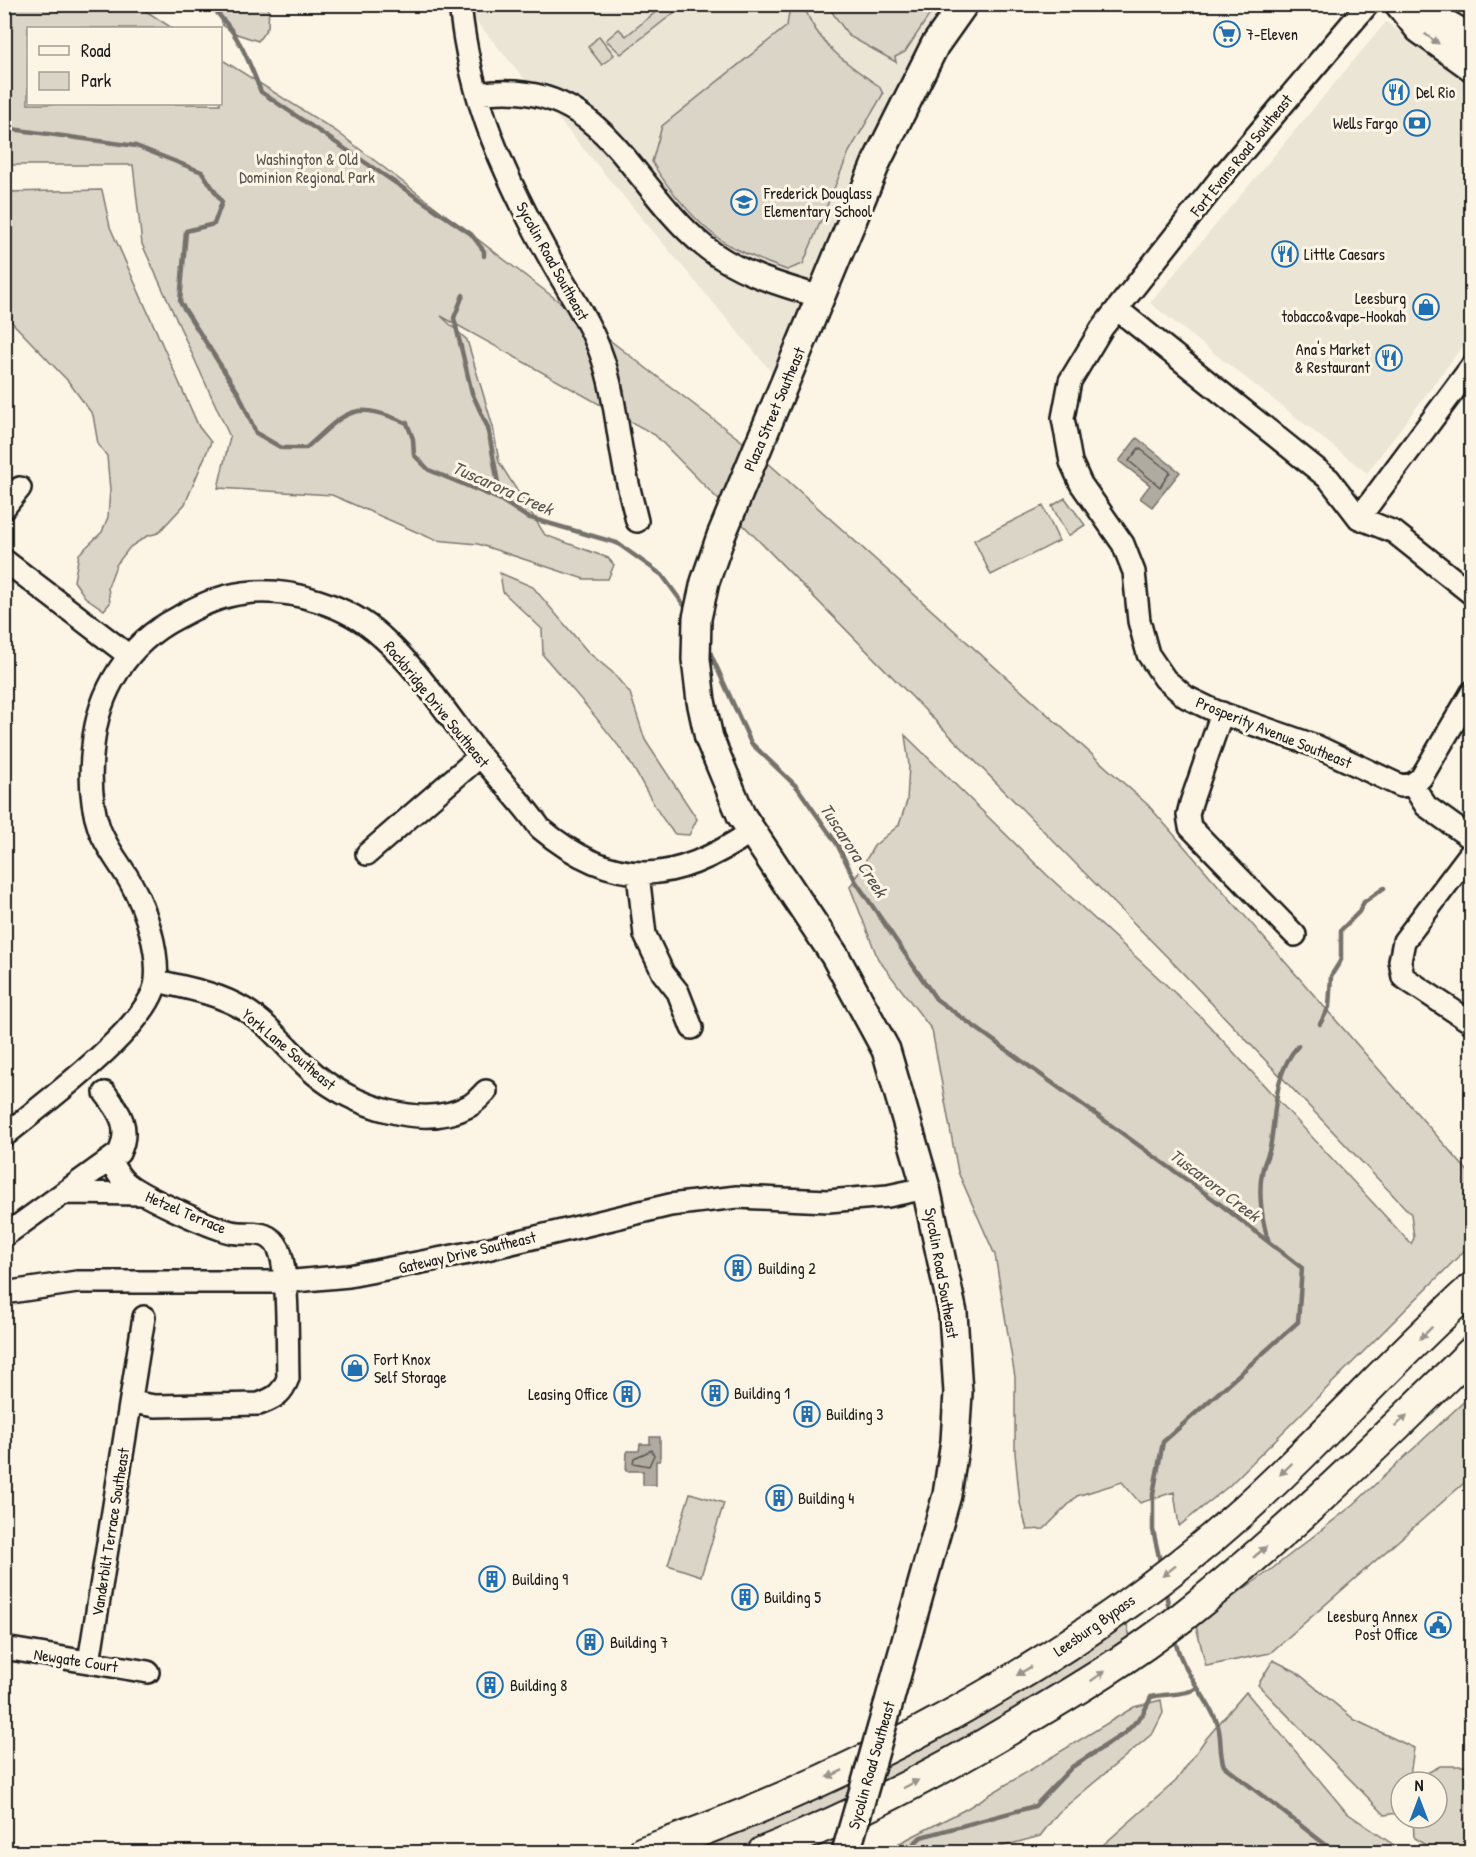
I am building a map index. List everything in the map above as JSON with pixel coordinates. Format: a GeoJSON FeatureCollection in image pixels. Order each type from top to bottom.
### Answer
{"type":"FeatureCollection","features":[{"type":"Feature","properties":{"kind":"highway","name":"Leesburg Bypass"},"geometry":{"type":"LineString","coordinates":[[643,1852],[752,1812],[905,1740],[1048,1656],[1125,1604],[1242,1512],[1470,1289]]}},
{"type":"Feature","properties":{"kind":"highway"},"geometry":{"type":"LineString","coordinates":[[763,1852],[876,1803],[963,1757],[1086,1684],[1216,1589],[1299,1519],[1472,1352]]}},
{"type":"Feature","properties":{"kind":"main road","name":"Plaza Street Southeast"},"geometry":{"type":"LineString","coordinates":[[752,831],[741,815],[709,738],[701,701],[696,659],[697,618],[705,582],[721,536],[877,161],[911,88],[935,45],[964,4]]}},
{"type":"Feature","properties":{"kind":"main road"},"geometry":{"type":"LineString","coordinates":[[1399,4],[1419,29],[1472,67]]}},
{"type":"Feature","properties":{"kind":"main road"},"geometry":{"type":"LineString","coordinates":[[1412,4],[1470,39]]}},
{"type":"Feature","properties":{"kind":"main road"},"geometry":{"type":"LineString","coordinates":[[1457,4],[1459,25],[1470,39]]}},
{"type":"Feature","properties":{"kind":"main road","name":"Sycolin Road Southeast"},"geometry":{"type":"LineString","coordinates":[[752,831],[835,956],[886,1050],[926,1188],[952,1313],[958,1393],[956,1429],[944,1505],[846,1852]]}},
{"type":"Feature","properties":{"kind":"street","name":"Sycolin Road Southeast"},"geometry":{"type":"LineString","coordinates":[[460,4],[468,57],[498,158],[596,340],[613,389],[622,458],[637,521]]}},
{"type":"Feature","properties":{"kind":"street","name":"Fort Evans Road Southeast"},"geometry":{"type":"LineString","coordinates":[[1139,621],[1134,572],[1123,544],[1081,484],[1071,462],[1063,418],[1065,398],[1076,367],[1117,309],[1223,175],[1368,4]]}},
{"type":"Feature","properties":{"kind":"street"},"geometry":{"type":"LineString","coordinates":[[478,94],[498,91],[525,93],[575,111],[597,125],[613,141],[686,230],[706,248],[759,276],[821,297]]}},
{"type":"Feature","properties":{"kind":"street"},"geometry":{"type":"LineString","coordinates":[[1117,309],[1329,479],[1359,518],[1394,532],[1472,594]]}},
{"type":"Feature","properties":{"kind":"street"},"geometry":{"type":"LineString","coordinates":[[1359,518],[1472,366]]}},
{"type":"Feature","properties":{"kind":"street"},"geometry":{"type":"LineString","coordinates":[[4,508],[20,488]]}},
{"type":"Feature","properties":{"kind":"street"},"geometry":{"type":"LineString","coordinates":[[4,560],[128,655]]}},
{"type":"Feature","properties":{"kind":"street","name":"Rockbridge Drive Southeast"},"geometry":{"type":"LineString","coordinates":[[157,981],[146,912],[100,830],[93,797],[93,743],[109,688],[128,655],[160,627],[201,605],[223,597],[264,593],[317,601],[351,616],[383,637],[422,681],[540,828],[560,845],[608,868],[638,874],[664,873],[711,858],[752,831]]}},
{"type":"Feature","properties":{"kind":"street","name":"Prosperity Avenue Southeast"},"geometry":{"type":"LineString","coordinates":[[1139,621],[1149,654],[1165,679],[1186,697],[1222,713],[1316,746],[1401,786],[1412,784]]}},
{"type":"Feature","properties":{"kind":"street"},"geometry":{"type":"LineString","coordinates":[[1472,692],[1421,778],[1412,784],[1426,806],[1472,839]]}},
{"type":"Feature","properties":{"kind":"street"},"geometry":{"type":"LineString","coordinates":[[1222,713],[1191,803],[1188,815],[1190,827],[1295,934]]}},
{"type":"Feature","properties":{"kind":"street"},"geometry":{"type":"LineString","coordinates":[[367,854],[480,756]]}},
{"type":"Feature","properties":{"kind":"street"},"geometry":{"type":"LineString","coordinates":[[1472,851],[1404,941],[1400,962],[1403,977],[1472,1023]]}},
{"type":"Feature","properties":{"kind":"street"},"geometry":{"type":"LineString","coordinates":[[638,874],[645,935],[663,973],[678,992],[692,1028]]}},
{"type":"Feature","properties":{"kind":"street"},"geometry":{"type":"LineString","coordinates":[[4,1136],[88,1069],[121,1038],[149,998],[157,981]]}},
{"type":"Feature","properties":{"kind":"street","name":"York Lane Southeast"},"geometry":{"type":"LineString","coordinates":[[157,981],[220,996],[245,1010],[276,1035],[315,1075],[352,1099],[373,1107],[410,1114],[440,1115],[469,1106],[486,1091]]}},
{"type":"Feature","properties":{"kind":"street"},"geometry":{"type":"LineString","coordinates":[[4,1236],[110,1161],[121,1149],[124,1124],[120,1113],[105,1093]]}},
{"type":"Feature","properties":{"kind":"street","name":"Hetzel Terrace"},"geometry":{"type":"LineString","coordinates":[[110,1161],[122,1180],[143,1194],[230,1232],[254,1232],[272,1239],[281,1256],[284,1282]]}},
{"type":"Feature","properties":{"kind":"street","name":"Gateway Drive Southeast"},"geometry":{"type":"LineString","coordinates":[[4,1293],[77,1282],[284,1282],[394,1269],[670,1205],[737,1197],[837,1201],[926,1188]]}},
{"type":"Feature","properties":{"kind":"street"},"geometry":{"type":"LineString","coordinates":[[65,1194],[143,1194]]}},
{"type":"Feature","properties":{"kind":"street"},"geometry":{"type":"LineString","coordinates":[[131,1402],[155,1406],[259,1404],[274,1399],[282,1392],[288,1378],[284,1282]]}},
{"type":"Feature","properties":{"kind":"street","name":"Vanderbilt Terrace Southeast"},"geometry":{"type":"LineString","coordinates":[[88,1662],[144,1317]]}},
{"type":"Feature","properties":{"kind":"street","name":"Newgate Court"},"geometry":{"type":"LineString","coordinates":[[4,1648],[148,1672]]}},
{"type":"Feature","properties":{"kind":"shaded area","name":"Frederick Douglass Elementary School"},"geometry":{"type":"Polygon","coordinates":[[[473,5],[964,5],[784,387],[475,20],[473,5]]]}},
{"type":"Feature","properties":{"kind":"shaded area"},"geometry":{"type":"Polygon","coordinates":[[[1386,22],[1471,82],[1471,335],[1367,473],[1150,303],[1386,22]]]}},
{"type":"Feature","properties":{"kind":"green space","name":"Washington & Old Dominion Regional Park"},"geometry":{"type":"Polygon","coordinates":[[[4,5],[137,5],[170,27],[27,27],[27,105],[222,105],[222,60],[336,131],[756,452],[1148,805],[1471,1175],[1471,1244],[1229,1486],[1179,1526],[1174,1492],[1140,1503],[1122,1482],[1077,1496],[1044,1529],[1027,1530],[1020,1503],[1015,1453],[1015,1377],[995,1255],[958,1172],[932,1030],[878,959],[850,887],[874,846],[899,825],[907,801],[909,765],[905,735],[1047,875],[1201,1017],[1411,1244],[1414,1238],[1411,1214],[1179,969],[655,435],[441,316],[467,340],[493,427],[499,462],[545,535],[608,558],[614,565],[608,579],[584,579],[478,544],[435,540],[332,495],[218,488],[230,437],[142,244],[133,165],[5,165],[4,5]]]}},
{"type":"Feature","properties":{"kind":"green space"},"geometry":{"type":"Polygon","coordinates":[[[217,5],[269,5],[268,27],[258,41],[237,34],[223,26],[217,5]]]}},
{"type":"Feature","properties":{"kind":"green space"},"geometry":{"type":"Polygon","coordinates":[[[684,5],[621,54],[606,40],[619,29],[626,36],[658,10],[656,7],[684,5]]]}},
{"type":"Feature","properties":{"kind":"green space"},"geometry":{"type":"Polygon","coordinates":[[[790,5],[804,5],[809,18],[824,41],[856,70],[879,86],[883,94],[849,152],[803,264],[787,270],[727,244],[706,229],[666,184],[652,162],[662,126],[787,26],[790,5]]]}},
{"type":"Feature","properties":{"kind":"green space"},"geometry":{"type":"Polygon","coordinates":[[[827,5],[936,5],[905,52],[895,57],[896,62],[849,36],[827,5]]]}},
{"type":"Feature","properties":{"kind":"green space"},"geometry":{"type":"Polygon","coordinates":[[[599,36],[614,55],[602,65],[588,47],[599,36]]]}},
{"type":"Feature","properties":{"kind":"green space"},"geometry":{"type":"Polygon","coordinates":[[[102,190],[110,227],[199,427],[211,442],[185,504],[158,533],[147,536],[130,547],[116,565],[108,587],[110,603],[104,610],[85,597],[74,581],[79,554],[102,532],[108,517],[110,490],[107,456],[98,444],[93,415],[68,381],[4,314],[5,192],[102,190]]]}},
{"type":"Feature","properties":{"kind":"green space"},"geometry":{"type":"Polygon","coordinates":[[[1065,498],[1085,525],[1068,536],[1052,506],[1065,498]]]}},
{"type":"Feature","properties":{"kind":"green space"},"geometry":{"type":"Polygon","coordinates":[[[1043,506],[1059,541],[991,575],[974,540],[1043,506]]]}},
{"type":"Feature","properties":{"kind":"green space"},"geometry":{"type":"Polygon","coordinates":[[[500,573],[533,587],[588,652],[612,672],[630,693],[645,740],[697,819],[689,835],[675,834],[667,825],[623,752],[543,655],[542,629],[503,592],[500,573]]]}},
{"type":"Feature","properties":{"kind":"green space"},"geometry":{"type":"Polygon","coordinates":[[[1471,1395],[1471,1477],[1270,1653],[1206,1666],[1195,1622],[1268,1572],[1353,1505],[1471,1395]]]}},
{"type":"Feature","properties":{"kind":"green space"},"geometry":{"type":"Polygon","coordinates":[[[690,1493],[724,1503],[701,1576],[668,1565],[690,1493]]]}},
{"type":"Feature","properties":{"kind":"green space"},"geometry":{"type":"Polygon","coordinates":[[[1126,1621],[1130,1637],[1035,1700],[949,1751],[817,1817],[729,1852],[662,1852],[877,1771],[936,1741],[1027,1686],[1126,1621]]]}},
{"type":"Feature","properties":{"kind":"green space"},"geometry":{"type":"Polygon","coordinates":[[[1273,1660],[1295,1671],[1355,1720],[1414,1748],[1411,1770],[1389,1770],[1389,1814],[1385,1815],[1258,1685],[1273,1660]]]}},
{"type":"Feature","properties":{"kind":"green space"},"geometry":{"type":"Polygon","coordinates":[[[1246,1692],[1347,1813],[1404,1852],[1095,1852],[1176,1781],[1205,1740],[1246,1692]]]}},
{"type":"Feature","properties":{"kind":"green space"},"geometry":{"type":"Polygon","coordinates":[[[1161,1700],[1163,1713],[1153,1733],[1058,1813],[1040,1836],[982,1852],[882,1852],[966,1809],[1134,1707],[1161,1700]]]}},
{"type":"Feature","properties":{"kind":"green space"},"geometry":{"type":"Polygon","coordinates":[[[1440,1766],[1471,1766],[1471,1852],[1437,1852],[1414,1838],[1414,1830],[1449,1830],[1449,1770],[1433,1770],[1440,1766]]]}},
{"type":"Feature","properties":{"kind":"water"},"geometry":{"type":"Polygon","coordinates":[[[1137,438],[1180,472],[1152,507],[1140,498],[1150,485],[1119,461],[1137,438]]]}},
{"type":"Feature","properties":{"kind":"water"},"geometry":{"type":"Polygon","coordinates":[[[650,1437],[660,1437],[660,1461],[656,1461],[656,1485],[643,1485],[643,1471],[626,1471],[627,1451],[639,1451],[640,1444],[650,1444],[650,1437]]]}},
{"type":"Feature","properties":{"kind":"waterway"},"geometry":{"type":"LineString","coordinates":[[208,4],[234,34],[246,55],[261,92],[471,234],[484,251],[484,256]]}},
{"type":"Feature","properties":{"kind":"waterway","name":"Tuscarora Creek"},"geometry":{"type":"LineString","coordinates":[[4,128],[136,146],[202,172],[222,202],[214,224],[186,231],[180,302],[239,394],[256,433],[282,448],[306,448],[341,418],[351,413],[373,412],[407,423],[413,439],[414,455],[429,470],[501,500],[527,517],[617,543],[662,575],[689,612]]}},
{"type":"Feature","properties":{"kind":"waterway"},"geometry":{"type":"LineString","coordinates":[[463,295],[454,318],[472,393],[488,428],[501,500]]}},
{"type":"Feature","properties":{"kind":"waterway","name":"Tuscarora Creek"},"geometry":{"type":"LineString","coordinates":[[708,648],[751,743],[797,787],[837,844],[856,882],[936,999],[1216,1201],[1302,1268],[1298,1322],[1163,1442],[1153,1494],[1153,1530],[1161,1566]]}},
{"type":"Feature","properties":{"kind":"waterway"},"geometry":{"type":"LineString","coordinates":[[1320,1024],[1329,1007],[1331,976],[1341,960],[1341,930],[1359,912],[1364,902],[1384,888]]}},
{"type":"Feature","properties":{"kind":"waterway"},"geometry":{"type":"LineString","coordinates":[[1269,1242],[1261,1208],[1262,1173],[1270,1146],[1280,1079],[1284,1067],[1298,1046]]}},
{"type":"Feature","properties":{"kind":"waterway","name":"Tuscarora Creek"},"geometry":{"type":"LineString","coordinates":[[1165,1589],[1170,1613]]}},
{"type":"Feature","properties":{"kind":"waterway","name":"Tuscarora Creek"},"geometry":{"type":"LineString","coordinates":[[1174,1636],[1182,1660],[1218,1725],[1224,1766],[1335,1852]]}},
{"type":"Feature","properties":{"kind":"waterway"},"geometry":{"type":"LineString","coordinates":[[905,1852],[921,1837],[1035,1806],[1072,1767],[1125,1733],[1143,1714],[1151,1697],[1185,1693],[1196,1689]]}},
{"type":"Feature","properties":{"kind":"place","name":"7-Eleven"},"geometry":{"type":"Point","coordinates":[1227,34]}},
{"type":"Feature","properties":{"kind":"place","name":"Del Rio"},"geometry":{"type":"Point","coordinates":[1396,92]}},
{"type":"Feature","properties":{"kind":"place","name":"Wells Fargo"},"geometry":{"type":"Point","coordinates":[1417,123]}},
{"type":"Feature","properties":{"kind":"place","name":"Frederick Douglass Elementary School"},"geometry":{"type":"Point","coordinates":[744,202]}},
{"type":"Feature","properties":{"kind":"place","name":"Little Caesars"},"geometry":{"type":"Point","coordinates":[1285,254]}},
{"type":"Feature","properties":{"kind":"place","name":"Leesburg tobacco&vape-Hookah"},"geometry":{"type":"Point","coordinates":[1426,307]}},
{"type":"Feature","properties":{"kind":"place","name":"Ana's Market & Restaurant"},"geometry":{"type":"Point","coordinates":[1389,358]}},
{"type":"Feature","properties":{"kind":"place","name":"Building 2"},"geometry":{"type":"Point","coordinates":[738,1268]}},
{"type":"Feature","properties":{"kind":"place","name":"Fort Knox Self Storage"},"geometry":{"type":"Point","coordinates":[355,1368]}},
{"type":"Feature","properties":{"kind":"place","name":"Building 1"},"geometry":{"type":"Point","coordinates":[715,1393]}},
{"type":"Feature","properties":{"kind":"place","name":"Leasing Office"},"geometry":{"type":"Point","coordinates":[627,1394]}},
{"type":"Feature","properties":{"kind":"place","name":"Building 3"},"geometry":{"type":"Point","coordinates":[807,1414]}},
{"type":"Feature","properties":{"kind":"place","name":"Building 4"},"geometry":{"type":"Point","coordinates":[779,1498]}},
{"type":"Feature","properties":{"kind":"place","name":"Building 9"},"geometry":{"type":"Point","coordinates":[492,1579]}},
{"type":"Feature","properties":{"kind":"place","name":"Building 5"},"geometry":{"type":"Point","coordinates":[745,1597]}},
{"type":"Feature","properties":{"kind":"place","name":"Leesburg Annex Post Office"},"geometry":{"type":"Point","coordinates":[1438,1625]}},
{"type":"Feature","properties":{"kind":"place","name":"Building 7"},"geometry":{"type":"Point","coordinates":[590,1642]}},
{"type":"Feature","properties":{"kind":"place","name":"Building 8"},"geometry":{"type":"Point","coordinates":[490,1685]}}]}
